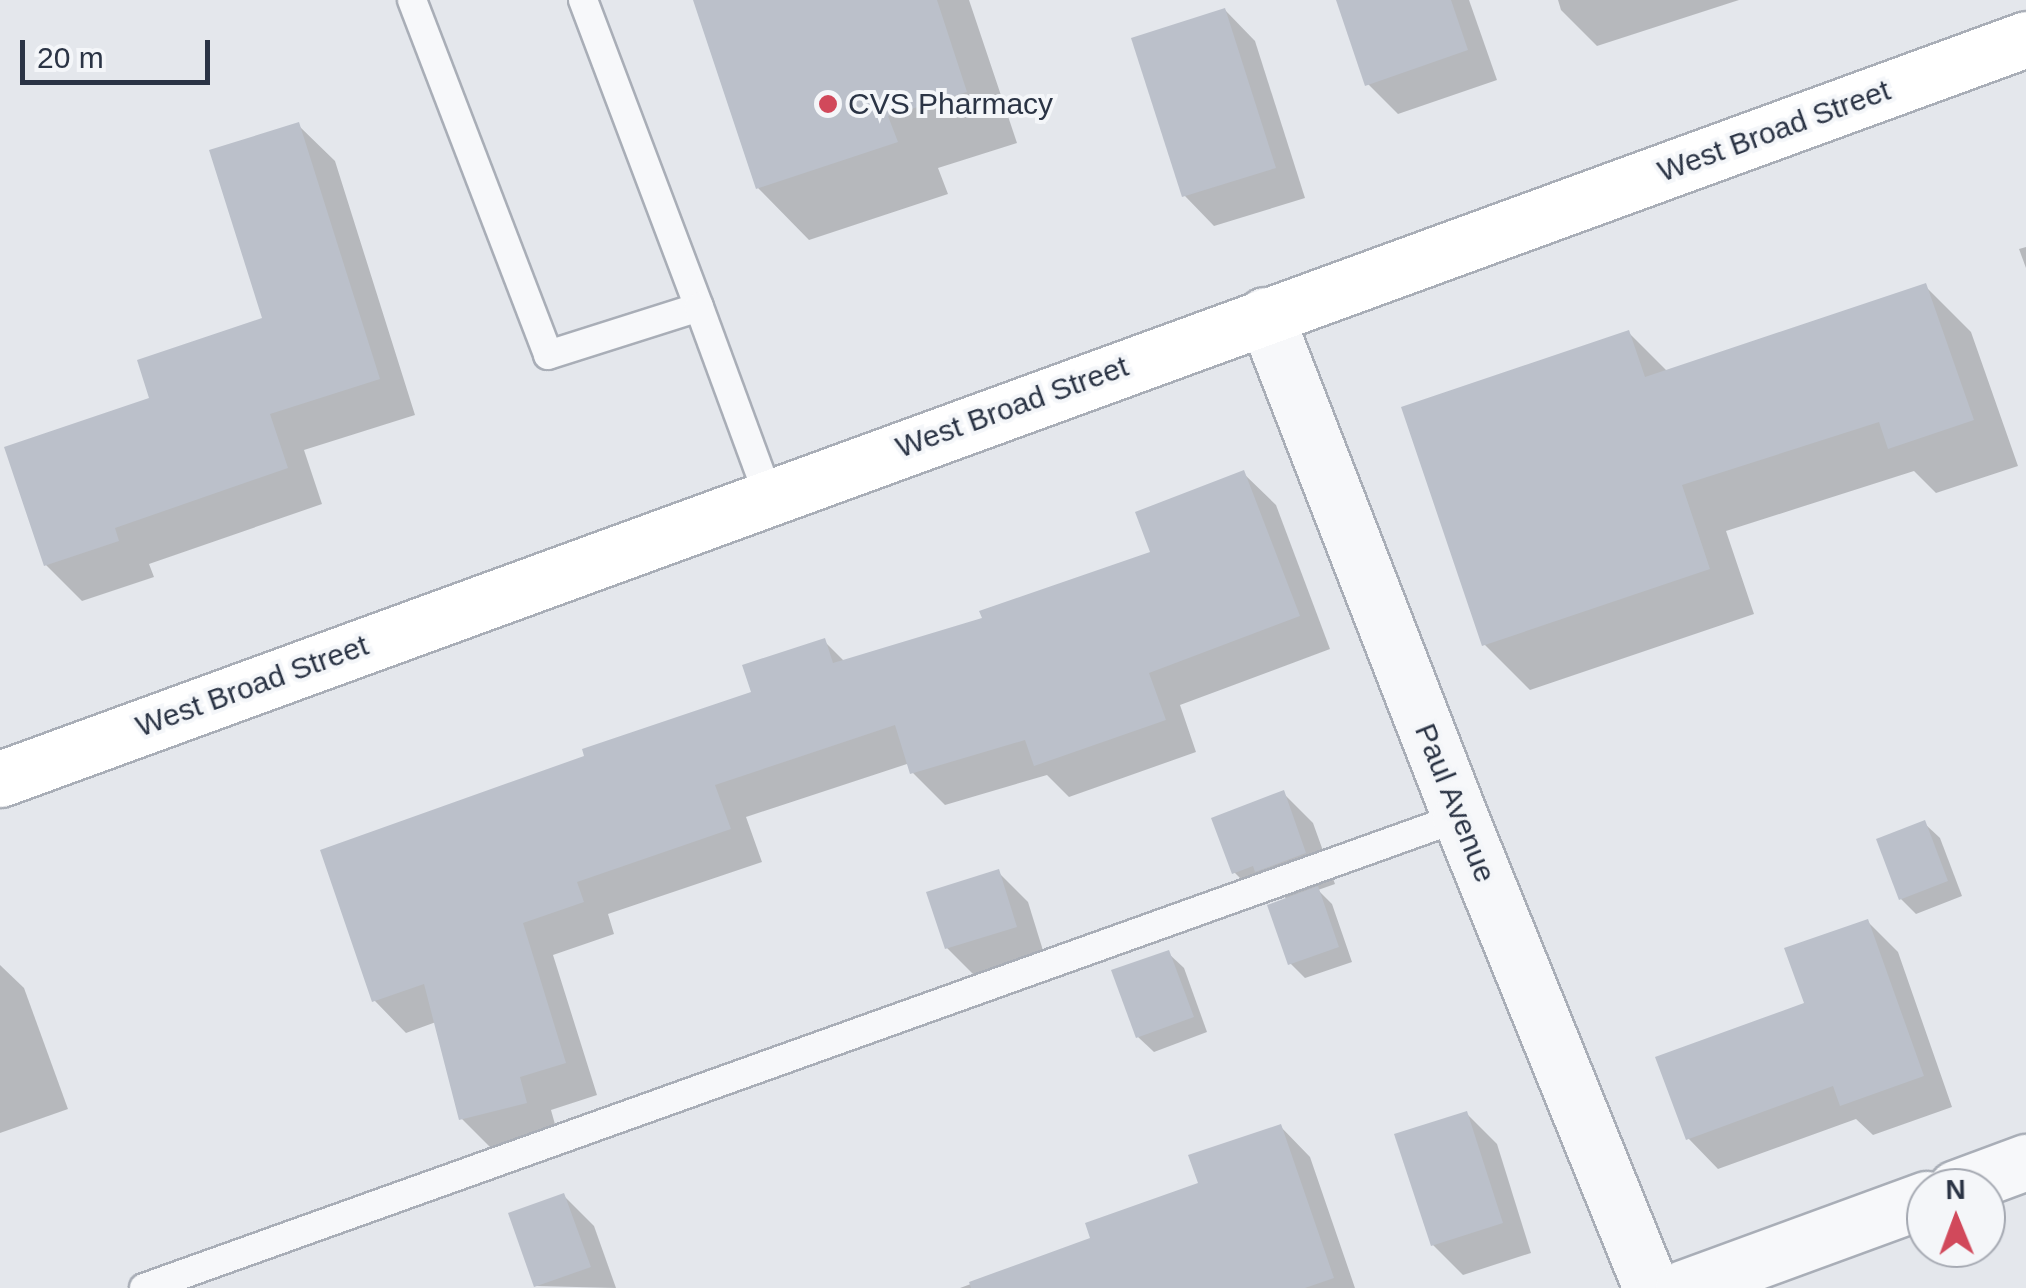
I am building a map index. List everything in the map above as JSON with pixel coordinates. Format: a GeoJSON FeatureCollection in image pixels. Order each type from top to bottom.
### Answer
{"type":"FeatureCollection","features":[{"type":"Feature","properties":{"kind":"main road","name":"West Broad Street"},"geometry":{"type":"LineString","coordinates":[[0,779],[768,495],[2026,39]]}},
{"type":"Feature","properties":{"kind":"street","name":"Paul Avenue"},"geometry":{"type":"LineString","coordinates":[[1265,315],[1460,816],[1651,1288]]}},
{"type":"Feature","properties":{"kind":"street"},"geometry":{"type":"LineString","coordinates":[[1683,1288],[1906,1206]]}},
{"type":"Feature","properties":{"kind":"lane"},"geometry":{"type":"LineString","coordinates":[[412,0],[548,355],[699,307]]}},
{"type":"Feature","properties":{"kind":"lane"},"geometry":{"type":"LineString","coordinates":[[583,0],[768,495]]}},
{"type":"Feature","properties":{"kind":"lane"},"geometry":{"type":"LineString","coordinates":[[144,1288],[1460,816]]}},
{"type":"Feature","properties":{"kind":"building","name":"CVS Pharmacy"},"geometry":{"type":"Polygon","coordinates":[[[693,0],[937,0],[967,92],[888,116],[898,142],[756,189],[693,0]]]}},
{"type":"Feature","properties":{"kind":"building"},"geometry":{"type":"Polygon","coordinates":[[[1336,0],[1451,0],[1468,50],[1365,86],[1336,0]]]}},
{"type":"Feature","properties":{"kind":"building"},"geometry":{"type":"Polygon","coordinates":[[[1225,8],[1276,168],[1182,197],[1131,38],[1225,8]]]}},
{"type":"Feature","properties":{"kind":"building"},"geometry":{"type":"Polygon","coordinates":[[[299,122],[380,379],[270,414],[288,468],[115,528],[119,541],[44,566],[4,447],[149,398],[137,360],[262,318],[209,150],[299,122]]]}},
{"type":"Feature","properties":{"kind":"building"},"geometry":{"type":"Polygon","coordinates":[[[1926,283],[1974,420],[1888,449],[1879,422],[1682,485],[1710,569],[1482,646],[1401,407],[1629,330],[1645,377],[1926,283]]]}},
{"type":"Feature","properties":{"kind":"building"},"geometry":{"type":"Polygon","coordinates":[[[1244,470],[1300,616],[1149,673],[1166,720],[1034,766],[1025,740],[910,774],[895,725],[715,785],[731,829],[577,882],[584,902],[523,923],[566,1063],[520,1077],[527,1103],[459,1120],[424,984],[372,1002],[320,850],[584,756],[582,749],[751,692],[742,665],[825,638],[833,663],[982,618],[979,611],[1150,552],[1135,512],[1244,470]]]}},
{"type":"Feature","properties":{"kind":"building"},"geometry":{"type":"Polygon","coordinates":[[[1284,790],[1306,853],[1255,872],[1253,866],[1232,874],[1211,818],[1284,790]]]}},
{"type":"Feature","properties":{"kind":"building"},"geometry":{"type":"Polygon","coordinates":[[[1925,820],[1948,881],[1899,900],[1876,839],[1925,820]]]}},
{"type":"Feature","properties":{"kind":"building"},"geometry":{"type":"Polygon","coordinates":[[[999,869],[1017,927],[945,949],[926,892],[999,869]]]}},
{"type":"Feature","properties":{"kind":"building"},"geometry":{"type":"Polygon","coordinates":[[[1318,886],[1339,947],[1288,965],[1267,905],[1318,886]]]}},
{"type":"Feature","properties":{"kind":"building"},"geometry":{"type":"Polygon","coordinates":[[[1868,919],[1924,1076],[1840,1106],[1833,1086],[1686,1140],[1655,1057],[1804,1003],[1784,948],[1868,919]]]}},
{"type":"Feature","properties":{"kind":"building"},"geometry":{"type":"Polygon","coordinates":[[[1169,950],[1194,1017],[1136,1038],[1111,970],[1169,950]]]}},
{"type":"Feature","properties":{"kind":"building"},"geometry":{"type":"Polygon","coordinates":[[[1467,1111],[1503,1223],[1431,1246],[1394,1134],[1467,1111]]]}},
{"type":"Feature","properties":{"kind":"building"},"geometry":{"type":"Polygon","coordinates":[[[1281,1124],[1334,1278],[1305,1288],[971,1288],[969,1282],[1090,1238],[1085,1223],[1198,1183],[1188,1155],[1281,1124]]]}},
{"type":"Feature","properties":{"kind":"building"},"geometry":{"type":"Polygon","coordinates":[[[564,1193],[591,1267],[534,1287],[508,1213],[564,1193]]]}},
{"type":"Feature","properties":{"kind":"place","name":"CVS Pharmacy"},"geometry":{"type":"Point","coordinates":[828,104]}}]}
